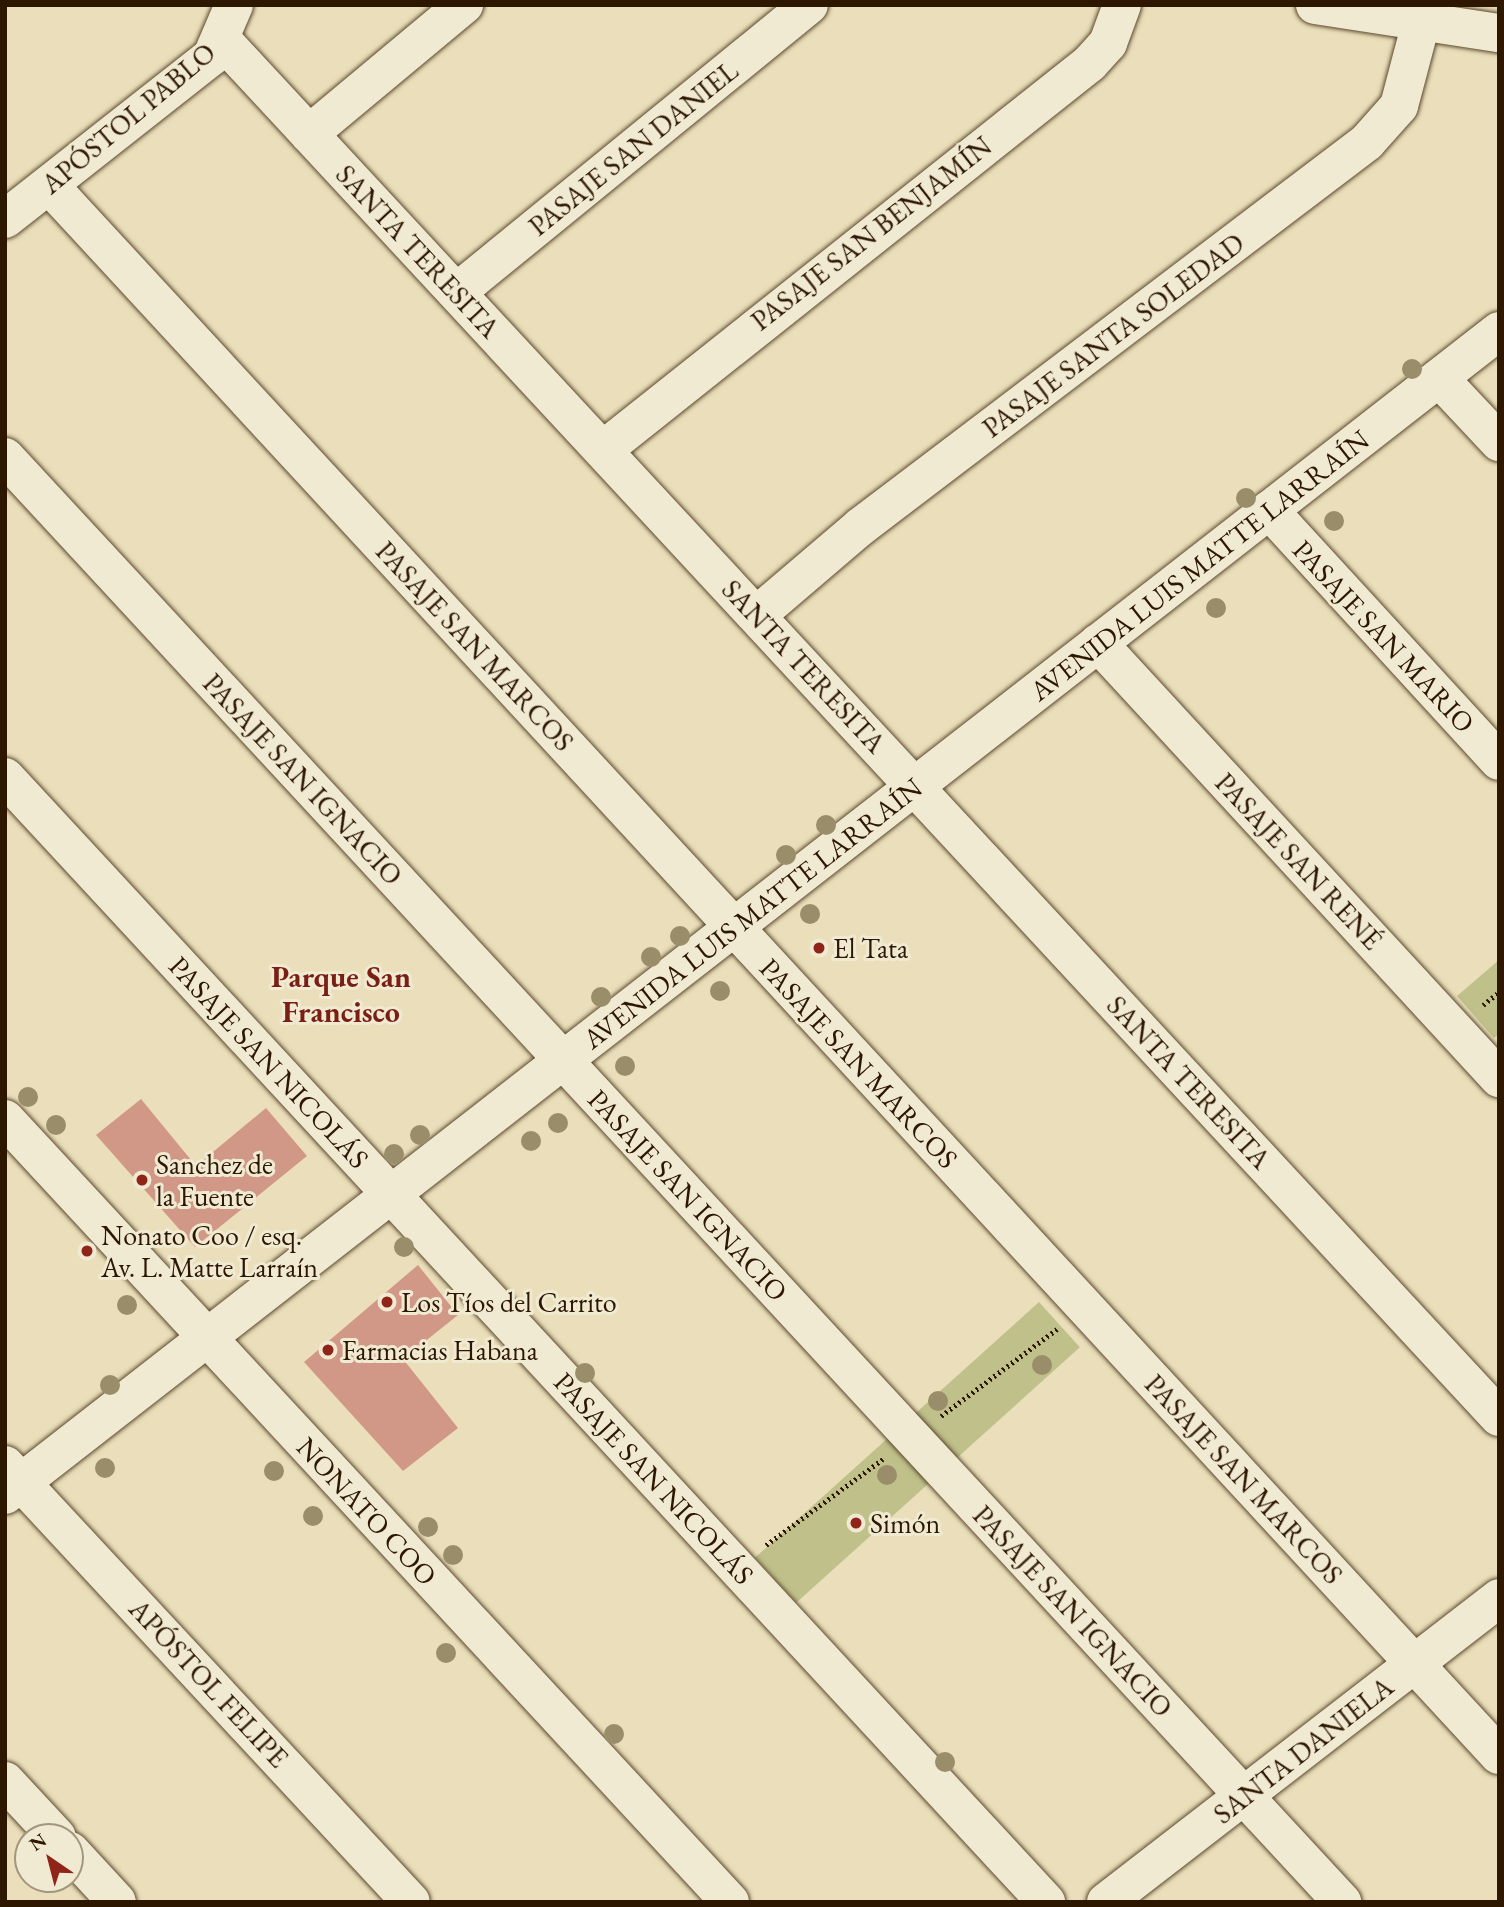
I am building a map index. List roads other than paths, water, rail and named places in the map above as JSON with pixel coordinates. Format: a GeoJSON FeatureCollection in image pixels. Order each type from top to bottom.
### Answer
{"type":"FeatureCollection","features":[{"type":"Feature","properties":{"kind":"street"},"geometry":{"type":"LineString","coordinates":[[309,134],[464,5]]}},
{"type":"Feature","properties":{"kind":"street","name":"PASAJE SAN DANIEL"},"geometry":{"type":"LineString","coordinates":[[457,292],[809,5]]}},
{"type":"Feature","properties":{"kind":"street","name":"PASAJE SAN BENJAMÍN"},"geometry":{"type":"LineString","coordinates":[[603,450],[1090,63],[1108,43],[1122,5]]}},
{"type":"Feature","properties":{"kind":"street"},"geometry":{"type":"LineString","coordinates":[[1315,5],[1499,33]]}},
{"type":"Feature","properties":{"kind":"street","name":"SANTA TERESITA"},"geometry":{"type":"LineString","coordinates":[[228,22],[309,134],[1499,1417]]}},
{"type":"Feature","properties":{"kind":"street","name":"APÓSTOL PABLO"},"geometry":{"type":"LineString","coordinates":[[5,219],[205,62],[228,22]]}},
{"type":"Feature","properties":{"kind":"street","name":"PASAJE SANTA SOLEDAD"},"geometry":{"type":"LineString","coordinates":[[757,615],[860,527],[1367,142],[1399,106],[1421,23]]}},
{"type":"Feature","properties":{"kind":"street","name":"PASAJE SAN MARCOS"},"geometry":{"type":"LineString","coordinates":[[49,185],[1499,1755]]}},
{"type":"Feature","properties":{"kind":"street","name":"AVENIDA LUIS MATTE LARRAÍN"},"geometry":{"type":"LineString","coordinates":[[11,1481],[207,1338],[1499,331]]}},
{"type":"Feature","properties":{"kind":"street"},"geometry":{"type":"LineString","coordinates":[[1439,378],[1499,442]]}},
{"type":"Feature","properties":{"kind":"street","name":"PASAJE SAN IGNACIO"},"geometry":{"type":"LineString","coordinates":[[5,457],[1342,1902]]}},
{"type":"Feature","properties":{"kind":"street","name":"PASAJE SAN MARIO"},"geometry":{"type":"LineString","coordinates":[[1269,510],[1499,761]]}},
{"type":"Feature","properties":{"kind":"street","name":"PASAJE SAN RENÉ"},"geometry":{"type":"LineString","coordinates":[[1098,643],[1499,1078]]}},
{"type":"Feature","properties":{"kind":"street","name":"PASAJE SAN NICOLÁS"},"geometry":{"type":"LineString","coordinates":[[5,777],[1046,1902]]}},
{"type":"Feature","properties":{"kind":"street","name":"NONATO COO"},"geometry":{"type":"LineString","coordinates":[[5,1119],[730,1902]]}},
{"type":"Feature","properties":{"kind":"street","name":"APÓSTOL FELIPE"},"geometry":{"type":"LineString","coordinates":[[11,1481],[411,1902]]}},
{"type":"Feature","properties":{"kind":"street","name":"SANTA DANIELA"},"geometry":{"type":"LineString","coordinates":[[1106,1902],[1499,1598]]}},
{"type":"Feature","properties":{"kind":"street"},"geometry":{"type":"LineString","coordinates":[[5,1781],[44,1823]]}},
{"type":"Feature","properties":{"kind":"street"},"geometry":{"type":"LineString","coordinates":[[84,1866],[117,1902]]}},
{"type":"Feature","properties":{"kind":"place","name":"El Tata"},"geometry":{"type":"Point","coordinates":[819,948]}},
{"type":"Feature","properties":{"kind":"place","name":"Sanchez de la Fuente"},"geometry":{"type":"Point","coordinates":[142,1180]}},
{"type":"Feature","properties":{"kind":"place","name":"Nonato Coo / esq. Av. L. Matte Larraín"},"geometry":{"type":"Point","coordinates":[87,1251]}},
{"type":"Feature","properties":{"kind":"place","name":"Los Tíos del Carrito"},"geometry":{"type":"Point","coordinates":[387,1302]}},
{"type":"Feature","properties":{"kind":"place","name":"Farmacias Habana"},"geometry":{"type":"Point","coordinates":[328,1350]}},
{"type":"Feature","properties":{"kind":"place","name":"Simón"},"geometry":{"type":"Point","coordinates":[856,1523]}},
{"type":"Feature","properties":{"kind":"district","name":"Parque San Francisco"},"geometry":{"type":"Point","coordinates":[341,994]}}]}
